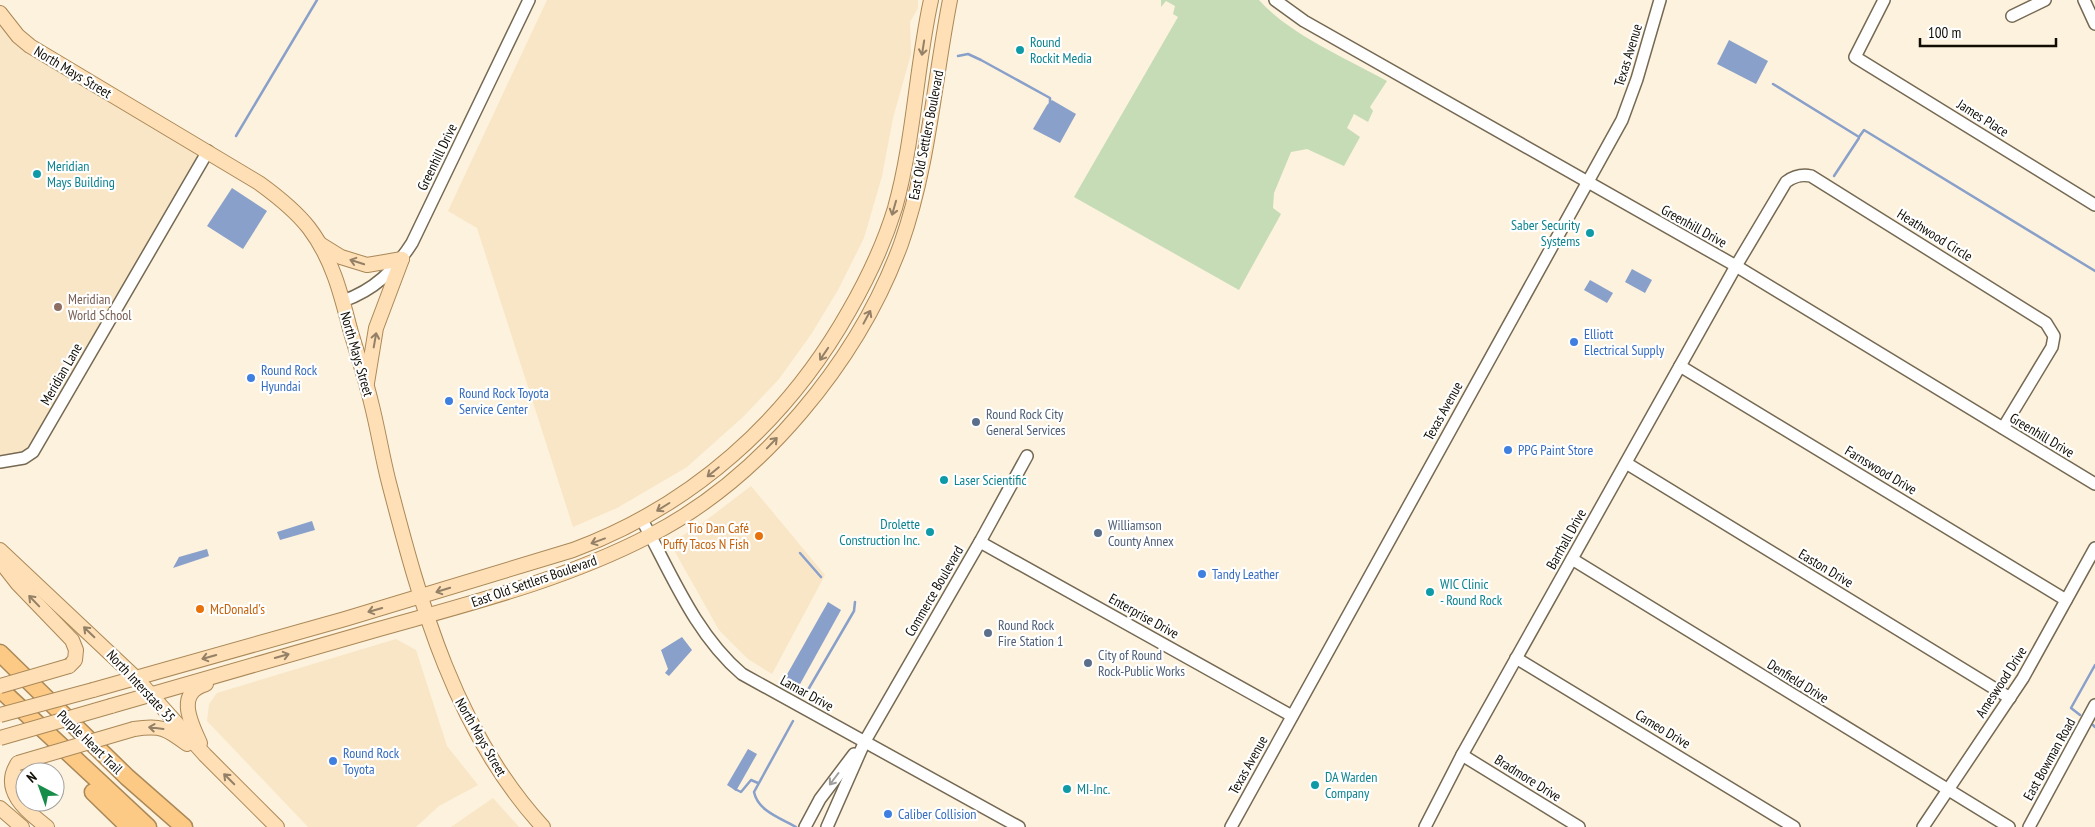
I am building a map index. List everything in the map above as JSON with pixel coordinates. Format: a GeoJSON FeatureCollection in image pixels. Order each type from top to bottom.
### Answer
{"type":"FeatureCollection","features":[{"type":"Feature","properties":{"kind":"highway","name":"Purple Heart Trail"},"geometry":{"type":"LineString","coordinates":[[0,653],[56,710],[127,777],[184,827]]}},
{"type":"Feature","properties":{"kind":"highway","name":"Purple Heart Trail"},"geometry":{"type":"LineString","coordinates":[[0,687],[148,827]]}},
{"type":"Feature","properties":{"kind":"highway"},"geometry":{"type":"LineString","coordinates":[[0,693],[84,783],[129,827]]}},
{"type":"Feature","properties":{"kind":"highway"},"geometry":{"type":"LineString","coordinates":[[56,710],[94,732],[198,827]]}},
{"type":"Feature","properties":{"kind":"main road","name":"East Old Settlers Boulevard"},"geometry":{"type":"LineString","coordinates":[[0,715],[422,596],[573,550],[608,537],[642,520],[708,477],[768,422],[817,363],[858,296],[878,254],[895,208],[905,163],[931,0]]}},
{"type":"Feature","properties":{"kind":"main road","name":"East Old Settlers Boulevard"},"geometry":{"type":"LineString","coordinates":[[0,738],[427,615],[583,566],[651,536],[701,504],[750,466],[797,417],[822,387],[867,318],[900,245],[922,167],[950,0]]}},
{"type":"Feature","properties":{"kind":"main road","name":"North Mays Street"},"geometry":{"type":"LineString","coordinates":[[0,13],[8,25],[30,46],[259,183],[281,199],[309,228],[331,266],[342,301],[366,388],[388,482],[427,615],[449,678],[477,736],[502,776],[543,827]]}},
{"type":"Feature","properties":{"kind":"main road"},"geometry":{"type":"LineString","coordinates":[[317,242],[342,257],[367,266],[402,259]]}},
{"type":"Feature","properties":{"kind":"main road"},"geometry":{"type":"LineString","coordinates":[[366,388],[376,328],[402,259]]}},
{"type":"Feature","properties":{"kind":"main road","name":"North Interstate 35"},"geometry":{"type":"LineString","coordinates":[[0,550],[136,678],[205,755],[278,827]]}},
{"type":"Feature","properties":{"kind":"main road"},"geometry":{"type":"LineString","coordinates":[[0,561],[18,584],[72,640],[76,650],[75,660],[68,666],[0,687]]}},
{"type":"Feature","properties":{"kind":"main road"},"geometry":{"type":"LineString","coordinates":[[205,755],[189,720],[188,702],[192,693],[200,686],[250,666]]}},
{"type":"Feature","properties":{"kind":"main road"},"geometry":{"type":"LineString","coordinates":[[47,827],[18,804],[8,792],[6,782],[9,771],[18,763],[149,726],[160,727],[205,755]]}},
{"type":"Feature","properties":{"kind":"main road"},"geometry":{"type":"LineString","coordinates":[[0,808],[22,827]]}},
{"type":"Feature","properties":{"kind":"street","name":"Greenhill Drive"},"geometry":{"type":"LineString","coordinates":[[342,301],[360,295],[376,285],[402,259],[412,243],[529,0]]}},
{"type":"Feature","properties":{"kind":"street","name":"Greenhill Drive"},"geometry":{"type":"LineString","coordinates":[[1276,0],[1304,22],[1736,266],[2095,484]]}},
{"type":"Feature","properties":{"kind":"street","name":"Texas Avenue"},"geometry":{"type":"LineString","coordinates":[[1231,827],[1622,120],[1637,80],[1660,0]]}},
{"type":"Feature","properties":{"kind":"street","name":"James Place"},"geometry":{"type":"LineString","coordinates":[[1884,0],[1854,57],[2095,205]]}},
{"type":"Feature","properties":{"kind":"street"},"geometry":{"type":"LineString","coordinates":[[2012,16],[2045,0]]}},
{"type":"Feature","properties":{"kind":"street"},"geometry":{"type":"LineString","coordinates":[[2084,0],[2095,24]]}},
{"type":"Feature","properties":{"kind":"street"},"geometry":{"type":"LineString","coordinates":[[193,142],[198,153],[197,169],[210,163],[222,161]]}},
{"type":"Feature","properties":{"kind":"street","name":"Meridian Lane"},"geometry":{"type":"LineString","coordinates":[[0,462],[24,458],[33,452],[208,151]]}},
{"type":"Feature","properties":{"kind":"street","name":"Heathwood Circle"},"geometry":{"type":"LineString","coordinates":[[1736,266],[1786,182],[1798,175],[1810,176],[2046,323],[2054,336],[2052,347],[2003,428]]}},
{"type":"Feature","properties":{"kind":"street","name":"Barrhall Drive"},"geometry":{"type":"LineString","coordinates":[[1425,827],[1462,755],[1736,266]]}},
{"type":"Feature","properties":{"kind":"street","name":"Farnswood Drive"},"geometry":{"type":"LineString","coordinates":[[1680,366],[2066,600]]}},
{"type":"Feature","properties":{"kind":"street","name":"Commerce Boulevard"},"geometry":{"type":"LineString","coordinates":[[827,827],[865,741],[980,542],[1027,456]]}},
{"type":"Feature","properties":{"kind":"street","name":"Easton Drive"},"geometry":{"type":"LineString","coordinates":[[1626,463],[2010,698]]}},
{"type":"Feature","properties":{"kind":"street","name":"Lamar Drive"},"geometry":{"type":"LineString","coordinates":[[642,520],[704,632],[730,663],[742,674],[1019,827]]}},
{"type":"Feature","properties":{"kind":"street","name":"Enterprise Drive"},"geometry":{"type":"LineString","coordinates":[[980,542],[1292,716]]}},
{"type":"Feature","properties":{"kind":"street","name":"Ameswood Drive"},"geometry":{"type":"LineString","coordinates":[[1923,827],[2023,678],[2095,548]]}},
{"type":"Feature","properties":{"kind":"street","name":"Denfield Drive"},"geometry":{"type":"LineString","coordinates":[[1572,559],[2009,827]]}},
{"type":"Feature","properties":{"kind":"street","name":"Cameo Drive"},"geometry":{"type":"LineString","coordinates":[[1516,658],[1794,827]]}},
{"type":"Feature","properties":{"kind":"street","name":"East Bowman Road"},"geometry":{"type":"LineString","coordinates":[[2029,827],[2095,705]]}},
{"type":"Feature","properties":{"kind":"street","name":"Commerce Boulevard"},"geometry":{"type":"LineString","coordinates":[[805,827],[820,798],[865,741]]}},
{"type":"Feature","properties":{"kind":"street","name":"Bradmore Drive"},"geometry":{"type":"LineString","coordinates":[[1462,755],[1579,827]]}},
{"type":"Feature","properties":{"kind":"shaded area"},"geometry":{"type":"Polygon","coordinates":[[[547,0],[918,0],[918,8],[910,22],[911,54],[893,118],[882,176],[864,238],[838,290],[812,333],[779,379],[744,416],[687,467],[617,508],[573,527],[477,228],[448,211],[547,0]]]}},
{"type":"Feature","properties":{"kind":"shaded area","name":"Meridian World School"},"geometry":{"type":"Polygon","coordinates":[[[0,21],[204,154],[33,449],[0,460],[0,21]]]}},
{"type":"Feature","properties":{"kind":"shaded area"},"geometry":{"type":"Polygon","coordinates":[[[751,486],[825,575],[772,674],[748,659],[719,630],[670,543],[700,525],[751,486]]]}},
{"type":"Feature","properties":{"kind":"shaded area"},"geometry":{"type":"Polygon","coordinates":[[[396,639],[416,650],[447,746],[478,785],[439,806],[416,827],[308,827],[207,721],[209,704],[217,693],[396,639]]]}},
{"type":"Feature","properties":{"kind":"shaded area"},"geometry":{"type":"Polygon","coordinates":[[[493,798],[519,827],[451,827],[493,798]]]}},
{"type":"Feature","properties":{"kind":"green space"},"geometry":{"type":"Polygon","coordinates":[[[1161,0],[1259,0],[1271,12],[1302,35],[1387,81],[1370,107],[1373,111],[1368,122],[1354,114],[1347,128],[1360,137],[1344,166],[1307,149],[1291,152],[1274,193],[1273,208],[1281,214],[1239,290],[1074,197],[1178,17],[1173,14],[1175,6],[1166,1],[1161,7],[1161,0]]]}},
{"type":"Feature","properties":{"kind":"water"},"geometry":{"type":"Polygon","coordinates":[[[1729,40],[1768,61],[1756,84],[1717,64],[1729,40]]]}},
{"type":"Feature","properties":{"kind":"water"},"geometry":{"type":"Polygon","coordinates":[[[1052,100],[1076,114],[1060,143],[1033,129],[1052,100]]]}},
{"type":"Feature","properties":{"kind":"water"},"geometry":{"type":"Polygon","coordinates":[[[232,188],[267,211],[243,249],[207,226],[232,188]]]}},
{"type":"Feature","properties":{"kind":"water"},"geometry":{"type":"Polygon","coordinates":[[[1632,269],[1652,280],[1645,293],[1625,282],[1632,269]]]}},
{"type":"Feature","properties":{"kind":"water"},"geometry":{"type":"Polygon","coordinates":[[[1590,280],[1613,293],[1607,303],[1584,290],[1590,280]]]}},
{"type":"Feature","properties":{"kind":"water"},"geometry":{"type":"Polygon","coordinates":[[[312,521],[315,530],[280,540],[277,532],[312,521]]]}},
{"type":"Feature","properties":{"kind":"water"},"geometry":{"type":"Polygon","coordinates":[[[207,549],[209,556],[173,568],[179,557],[207,549]]]}},
{"type":"Feature","properties":{"kind":"water"},"geometry":{"type":"Polygon","coordinates":[[[828,602],[841,610],[799,686],[785,678],[828,602]]]}},
{"type":"Feature","properties":{"kind":"water"},"geometry":{"type":"Polygon","coordinates":[[[682,637],[692,650],[669,676],[665,673],[668,669],[661,650],[682,637]]]}},
{"type":"Feature","properties":{"kind":"water"},"geometry":{"type":"Polygon","coordinates":[[[748,749],[757,754],[736,791],[727,785],[748,749]]]}},
{"type":"Feature","properties":{"kind":"waterway"},"geometry":{"type":"LineString","coordinates":[[236,136],[317,0]]}},
{"type":"Feature","properties":{"kind":"waterway"},"geometry":{"type":"LineString","coordinates":[[958,56],[968,54],[981,60],[1050,98],[1050,104]]}},
{"type":"Feature","properties":{"kind":"waterway"},"geometry":{"type":"LineString","coordinates":[[1773,84],[1859,137],[1864,130],[2095,271]]}},
{"type":"Feature","properties":{"kind":"waterway"},"geometry":{"type":"LineString","coordinates":[[1834,176],[1859,138]]}},
{"type":"Feature","properties":{"kind":"waterway"},"geometry":{"type":"LineString","coordinates":[[800,553],[821,577]]}},
{"type":"Feature","properties":{"kind":"waterway"},"geometry":{"type":"LineString","coordinates":[[805,695],[854,611],[855,602]]}},
{"type":"Feature","properties":{"kind":"waterway"},"geometry":{"type":"LineString","coordinates":[[2080,715],[2071,708],[2095,665]]}},
{"type":"Feature","properties":{"kind":"waterway"},"geometry":{"type":"LineString","coordinates":[[793,721],[754,792],[756,799],[765,809],[796,827]]}},
{"type":"Feature","properties":{"kind":"waterway"},"geometry":{"type":"LineString","coordinates":[[735,789],[741,792],[751,780],[758,783]]}},
{"type":"Feature","properties":{"kind":"place","name":"Round Rockit Media"},"geometry":{"type":"Point","coordinates":[1020,50]}},
{"type":"Feature","properties":{"kind":"place","name":"Meridian Mays Building"},"geometry":{"type":"Point","coordinates":[37,174]}},
{"type":"Feature","properties":{"kind":"place","name":"Saber Security Systems"},"geometry":{"type":"Point","coordinates":[1590,233]}},
{"type":"Feature","properties":{"kind":"place","name":"Meridian World School"},"geometry":{"type":"Point","coordinates":[58,307]}},
{"type":"Feature","properties":{"kind":"place","name":"Elliott Electrical Supply"},"geometry":{"type":"Point","coordinates":[1574,342]}},
{"type":"Feature","properties":{"kind":"place","name":"Round Rock Hyundai"},"geometry":{"type":"Point","coordinates":[251,378]}},
{"type":"Feature","properties":{"kind":"place","name":"Round Rock Toyota Service Center"},"geometry":{"type":"Point","coordinates":[449,401]}},
{"type":"Feature","properties":{"kind":"place","name":"Round Rock City General Services"},"geometry":{"type":"Point","coordinates":[976,422]}},
{"type":"Feature","properties":{"kind":"place","name":"PPG Paint Store"},"geometry":{"type":"Point","coordinates":[1508,450]}},
{"type":"Feature","properties":{"kind":"place","name":"Laser Scientific"},"geometry":{"type":"Point","coordinates":[944,480]}},
{"type":"Feature","properties":{"kind":"place","name":"Drolette Construction Inc."},"geometry":{"type":"Point","coordinates":[930,532]}},
{"type":"Feature","properties":{"kind":"place","name":"Williamson County Annex"},"geometry":{"type":"Point","coordinates":[1098,533]}},
{"type":"Feature","properties":{"kind":"place","name":"Tio Dan Café Puffy Tacos N Fish"},"geometry":{"type":"Point","coordinates":[759,536]}},
{"type":"Feature","properties":{"kind":"place","name":"Tandy Leather"},"geometry":{"type":"Point","coordinates":[1202,574]}},
{"type":"Feature","properties":{"kind":"place","name":"WIC Clinic - Round Rock"},"geometry":{"type":"Point","coordinates":[1430,592]}},
{"type":"Feature","properties":{"kind":"place","name":"McDonald's"},"geometry":{"type":"Point","coordinates":[200,609]}},
{"type":"Feature","properties":{"kind":"place","name":"Round Rock Fire Station 1"},"geometry":{"type":"Point","coordinates":[988,633]}},
{"type":"Feature","properties":{"kind":"place","name":"City of Round Rock-Public Works"},"geometry":{"type":"Point","coordinates":[1088,663]}},
{"type":"Feature","properties":{"kind":"place","name":"Round Rock Toyota"},"geometry":{"type":"Point","coordinates":[333,761]}},
{"type":"Feature","properties":{"kind":"place","name":"DA Warden Company"},"geometry":{"type":"Point","coordinates":[1315,785]}},
{"type":"Feature","properties":{"kind":"place","name":"MI-Inc."},"geometry":{"type":"Point","coordinates":[1067,789]}},
{"type":"Feature","properties":{"kind":"place","name":"Caliber Collision"},"geometry":{"type":"Point","coordinates":[888,814]}}]}
